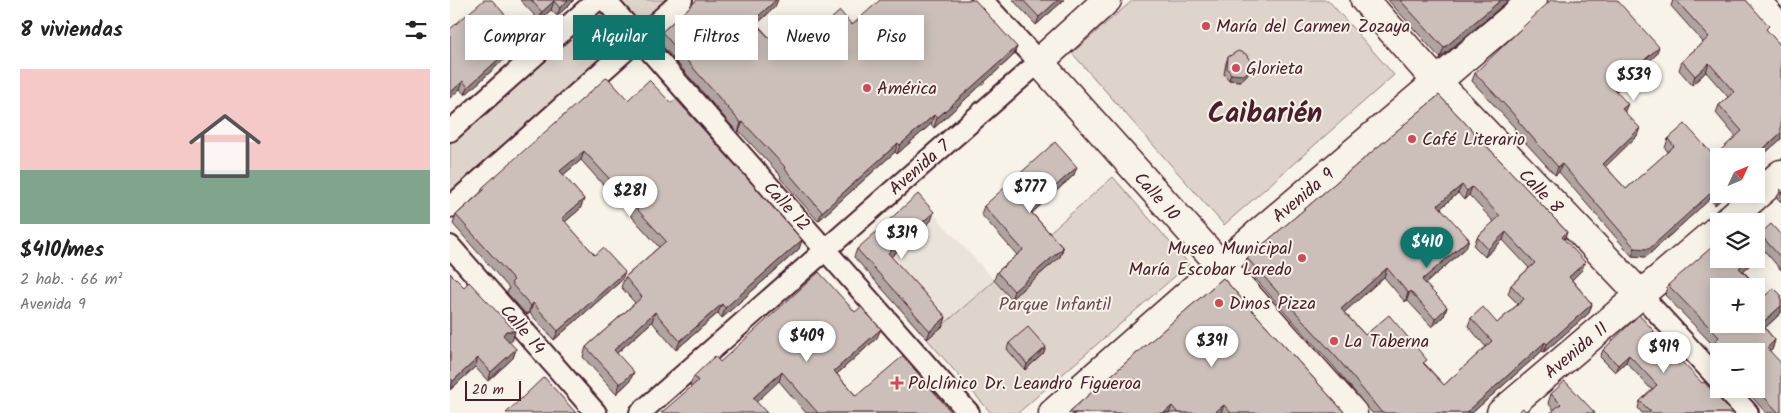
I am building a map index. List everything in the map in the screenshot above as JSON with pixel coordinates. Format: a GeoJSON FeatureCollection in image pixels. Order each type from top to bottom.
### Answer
{"type":"FeatureCollection","features":[{"type":"Feature","properties":{"kind":"main road","name":"Avenida 7"},"geometry":{"type":"LineString","coordinates":[[1039,62],[1107,0]]}},
{"type":"Feature","properties":{"kind":"main road","name":"Calle 8"},"geometry":{"type":"LineString","coordinates":[[1365,0],[1437,82],[1641,295]]}},
{"type":"Feature","properties":{"kind":"main road","name":"Avenida 9"},"geometry":{"type":"LineString","coordinates":[[1053,413],[1220,266],[1533,0]]}},
{"type":"Feature","properties":{"kind":"main road"},"geometry":{"type":"LineString","coordinates":[[1755,0],[1781,29]]}},
{"type":"Feature","properties":{"kind":"main road","name":"Calle 10"},"geometry":{"type":"LineString","coordinates":[[1039,62],[1353,413]]}},
{"type":"Feature","properties":{"kind":"main road"},"geometry":{"type":"LineString","coordinates":[[1735,213],[1781,174]]}},
{"type":"Feature","properties":{"kind":"main road","name":"Avenida 11"},"geometry":{"type":"LineString","coordinates":[[1500,413],[1710,236]]}},
{"type":"Feature","properties":{"kind":"street"},"geometry":{"type":"LineString","coordinates":[[450,131],[597,0]]}},
{"type":"Feature","properties":{"kind":"street","name":"Calle 12"},"geometry":{"type":"LineString","coordinates":[[605,0],[618,15]]}},
{"type":"Feature","properties":{"kind":"street"},"geometry":{"type":"LineString","coordinates":[[665,15],[682,0]]}},
{"type":"Feature","properties":{"kind":"street","name":"Calle 10"},"geometry":{"type":"LineString","coordinates":[[982,0],[1039,62]]}},
{"type":"Feature","properties":{"kind":"street"},"geometry":{"type":"LineString","coordinates":[[450,207],[614,60]]}},
{"type":"Feature","properties":{"kind":"street","name":"Calle 12"},"geometry":{"type":"LineString","coordinates":[[658,60],[969,413]]}},
{"type":"Feature","properties":{"kind":"street","name":"Avenida 7"},"geometry":{"type":"LineString","coordinates":[[640,413],[1039,62]]}},
{"type":"Feature","properties":{"kind":"street","name":"Calle 14"},"geometry":{"type":"LineString","coordinates":[[450,246],[596,413]]}},
{"type":"Feature","properties":{"kind":"street","name":"Calle 8"},"geometry":{"type":"LineString","coordinates":[[1641,295],[1710,370]]}},
{"type":"Feature","properties":{"kind":"street"},"geometry":{"type":"LineString","coordinates":[[1734,398],[1748,413]]}},
{"type":"Feature","properties":{"kind":"shaded area"},"geometry":{"type":"Polygon","coordinates":[[[920,199],[994,280],[927,339],[854,257],[920,199]]]}},
{"type":"Feature","properties":{"kind":"green space"},"geometry":{"type":"Polygon","coordinates":[[[612,0],[667,0],[650,15],[595,15],[612,0]]]}},
{"type":"Feature","properties":{"kind":"green space"},"geometry":{"type":"Polygon","coordinates":[[[1133,0],[1328,0],[1394,75],[1224,225],[1072,53],[1133,0]]]}},
{"type":"Feature","properties":{"kind":"green space"},"geometry":{"type":"Polygon","coordinates":[[[573,35],[573,60],[600,60],[450,193],[450,144],[544,60],[563,60],[563,44],[573,35]]]}},
{"type":"Feature","properties":{"kind":"green space","name":"Parque Infantil"},"geometry":{"type":"Polygon","coordinates":[[[1113,177],[1189,264],[1018,413],[991,413],[927,339],[1113,177]]]}},
{"type":"Feature","properties":{"kind":"building"},"geometry":{"type":"Polygon","coordinates":[[[484,0],[492,0],[505,15],[466,15],[484,0]]]}},
{"type":"Feature","properties":{"kind":"building"},"geometry":{"type":"Polygon","coordinates":[[[531,0],[568,0],[560,8],[554,1],[542,12],[531,0]]]}},
{"type":"Feature","properties":{"kind":"building"},"geometry":{"type":"Polygon","coordinates":[[[697,0],[776,0],[758,16],[681,15],[697,0]]]}},
{"type":"Feature","properties":{"kind":"building"},"geometry":{"type":"Polygon","coordinates":[[[880,0],[975,0],[1017,47],[937,118],[934,115],[900,145],[898,143],[822,212],[785,167],[743,122],[741,123],[686,60],[758,60],[758,26],[768,37],[768,60],[848,60],[848,20],[852,25],[858,20],[858,60],[924,60],[924,15],[863,15],[880,0]]]}},
{"type":"Feature","properties":{"kind":"building"},"geometry":{"type":"Polygon","coordinates":[[[1023,0],[1058,0],[1039,17],[1023,0]]]}},
{"type":"Feature","properties":{"kind":"building"},"geometry":{"type":"Polygon","coordinates":[[[1400,0],[1501,0],[1444,48],[1400,0]]]}},
{"type":"Feature","properties":{"kind":"building"},"geometry":{"type":"Polygon","coordinates":[[[1551,0],[1617,0],[1659,47],[1613,88],[1628,104],[1622,109],[1640,128],[1603,164],[1626,189],[1674,146],[1668,139],[1685,124],[1710,152],[1710,194],[1649,249],[1635,248],[1562,164],[1558,167],[1519,120],[1475,73],[1551,0]]]}},
{"type":"Feature","properties":{"kind":"building"},"geometry":{"type":"Polygon","coordinates":[[[1676,0],[1746,0],[1769,26],[1766,29],[1781,46],[1781,133],[1764,148],[1723,148],[1742,131],[1719,105],[1734,92],[1709,63],[1695,76],[1682,61],[1709,37],[1676,0]]]}},
{"type":"Feature","properties":{"kind":"building"},"geometry":{"type":"Polygon","coordinates":[[[840,11],[843,15],[836,15],[840,11]]]}},
{"type":"Feature","properties":{"kind":"building"},"geometry":{"type":"Polygon","coordinates":[[[465,16],[465,60],[498,60],[468,87],[463,81],[450,93],[450,29],[465,16]]]}},
{"type":"Feature","properties":{"kind":"building"},"geometry":{"type":"Polygon","coordinates":[[[675,20],[675,47],[665,35],[665,29],[675,20]]]}},
{"type":"Feature","properties":{"kind":"building","name":"Glorieta"},"geometry":{"type":"Polygon","coordinates":[[[1238,51],[1246,54],[1250,61],[1250,69],[1244,75],[1231,74],[1227,68],[1228,57],[1238,51]]]}},
{"type":"Feature","properties":{"kind":"building"},"geometry":{"type":"Polygon","coordinates":[[[607,77],[628,100],[649,80],[671,103],[676,99],[802,240],[725,308],[722,304],[680,341],[655,312],[614,350],[634,372],[620,384],[586,347],[642,297],[625,277],[666,241],[584,151],[560,171],[584,199],[562,218],[595,255],[603,248],[625,272],[558,331],[533,303],[531,306],[511,283],[514,280],[456,215],[485,189],[483,187],[607,77]]]}},
{"type":"Feature","properties":{"kind":"building"},"geometry":{"type":"Polygon","coordinates":[[[1439,95],[1567,232],[1562,237],[1585,262],[1569,277],[1592,304],[1547,344],[1545,342],[1466,413],[1382,413],[1338,359],[1247,258],[1439,95]],[[1462,185],[1438,205],[1469,239],[1422,280],[1447,307],[1435,319],[1410,291],[1408,293],[1387,268],[1341,309],[1365,335],[1389,315],[1427,360],[1423,363],[1444,385],[1492,341],[1471,318],[1483,307],[1497,323],[1524,299],[1511,285],[1535,263],[1506,232],[1488,249],[1477,237],[1500,216],[1472,187],[1467,191],[1462,185]]]}},
{"type":"Feature","properties":{"kind":"building"},"geometry":{"type":"Polygon","coordinates":[[[1055,142],[1077,167],[1029,210],[1063,248],[1014,291],[997,272],[1023,250],[984,206],[1055,142]]]}},
{"type":"Feature","properties":{"kind":"building"},"geometry":{"type":"Polygon","coordinates":[[[918,194],[934,212],[888,253],[946,317],[930,331],[857,249],[918,194]]]}},
{"type":"Feature","properties":{"kind":"building"},"geometry":{"type":"Polygon","coordinates":[[[1771,224],[1781,235],[1781,258],[1765,240],[1765,229],[1771,224]]]}},
{"type":"Feature","properties":{"kind":"building"},"geometry":{"type":"Polygon","coordinates":[[[1710,249],[1710,268],[1739,268],[1749,278],[1710,278],[1710,328],[1668,285],[1710,249]]]}},
{"type":"Feature","properties":{"kind":"building"},"geometry":{"type":"Polygon","coordinates":[[[819,272],[855,312],[861,307],[881,329],[834,371],[856,396],[903,356],[952,413],[818,413],[782,372],[753,398],[767,413],[661,413],[698,381],[694,376],[715,356],[720,362],[819,272]]]}},
{"type":"Feature","properties":{"kind":"building"},"geometry":{"type":"Polygon","coordinates":[[[450,273],[464,287],[469,282],[515,331],[506,331],[503,335],[516,349],[491,372],[478,358],[453,381],[450,378],[450,273]]]}},
{"type":"Feature","properties":{"kind":"building"},"geometry":{"type":"Polygon","coordinates":[[[1223,278],[1345,413],[1231,413],[1224,405],[1214,413],[1178,413],[1172,406],[1164,413],[1068,413],[1223,278]]]}},
{"type":"Feature","properties":{"kind":"building"},"geometry":{"type":"Polygon","coordinates":[[[1774,288],[1781,295],[1781,306],[1765,320],[1765,294],[1774,288]]]}},
{"type":"Feature","properties":{"kind":"building"},"geometry":{"type":"Polygon","coordinates":[[[1639,315],[1654,331],[1650,335],[1678,365],[1682,362],[1710,389],[1710,398],[1718,398],[1732,413],[1652,413],[1640,401],[1657,385],[1629,355],[1618,365],[1603,350],[1639,315]]]}},
{"type":"Feature","properties":{"kind":"building"},"geometry":{"type":"Polygon","coordinates":[[[1028,327],[1046,347],[1027,364],[1009,343],[1028,327]]]}},
{"type":"Feature","properties":{"kind":"building"},"geometry":{"type":"Polygon","coordinates":[[[1765,329],[1775,340],[1767,348],[1781,363],[1781,413],[1765,398],[1765,343],[1717,343],[1715,341],[1719,337],[1715,333],[1765,333],[1765,329]]]}},
{"type":"Feature","properties":{"kind":"building"},"geometry":{"type":"Polygon","coordinates":[[[544,377],[576,413],[506,413],[544,377]]]}},
{"type":"Feature","properties":{"kind":"building"},"geometry":{"type":"Polygon","coordinates":[[[1565,381],[1595,413],[1550,413],[1561,404],[1551,394],[1565,381]]]}},
{"type":"Feature","properties":{"kind":"building"},"geometry":{"type":"Polygon","coordinates":[[[1523,408],[1527,413],[1517,413],[1523,408]]]}},
{"type":"Feature","properties":{"kind":"place","name":"María del Carmen Zozaya"},"geometry":{"type":"Point","coordinates":[1206,26]}},
{"type":"Feature","properties":{"kind":"place","name":"Glorieta"},"geometry":{"type":"Point","coordinates":[1236,68]}},
{"type":"Feature","properties":{"kind":"place","name":"América"},"geometry":{"type":"Point","coordinates":[867,88]}},
{"type":"Feature","properties":{"kind":"place","name":"Café Literario"},"geometry":{"type":"Point","coordinates":[1412,139]}},
{"type":"Feature","properties":{"kind":"place","name":"Museo Municipal María Escobar Laredo"},"geometry":{"type":"Point","coordinates":[1302,258]}},
{"type":"Feature","properties":{"kind":"place","name":"Dinos Pizza"},"geometry":{"type":"Point","coordinates":[1219,303]}},
{"type":"Feature","properties":{"kind":"place","name":"La Taberna"},"geometry":{"type":"Point","coordinates":[1334,341]}},
{"type":"Feature","properties":{"kind":"place","name":"Polclínico Dr. Leandro Figueroa"},"geometry":{"type":"Point","coordinates":[897,383]}},
{"type":"Feature","properties":{"kind":"district","name":"Caibarién"},"geometry":{"type":"Point","coordinates":[1265,112]}}]}
